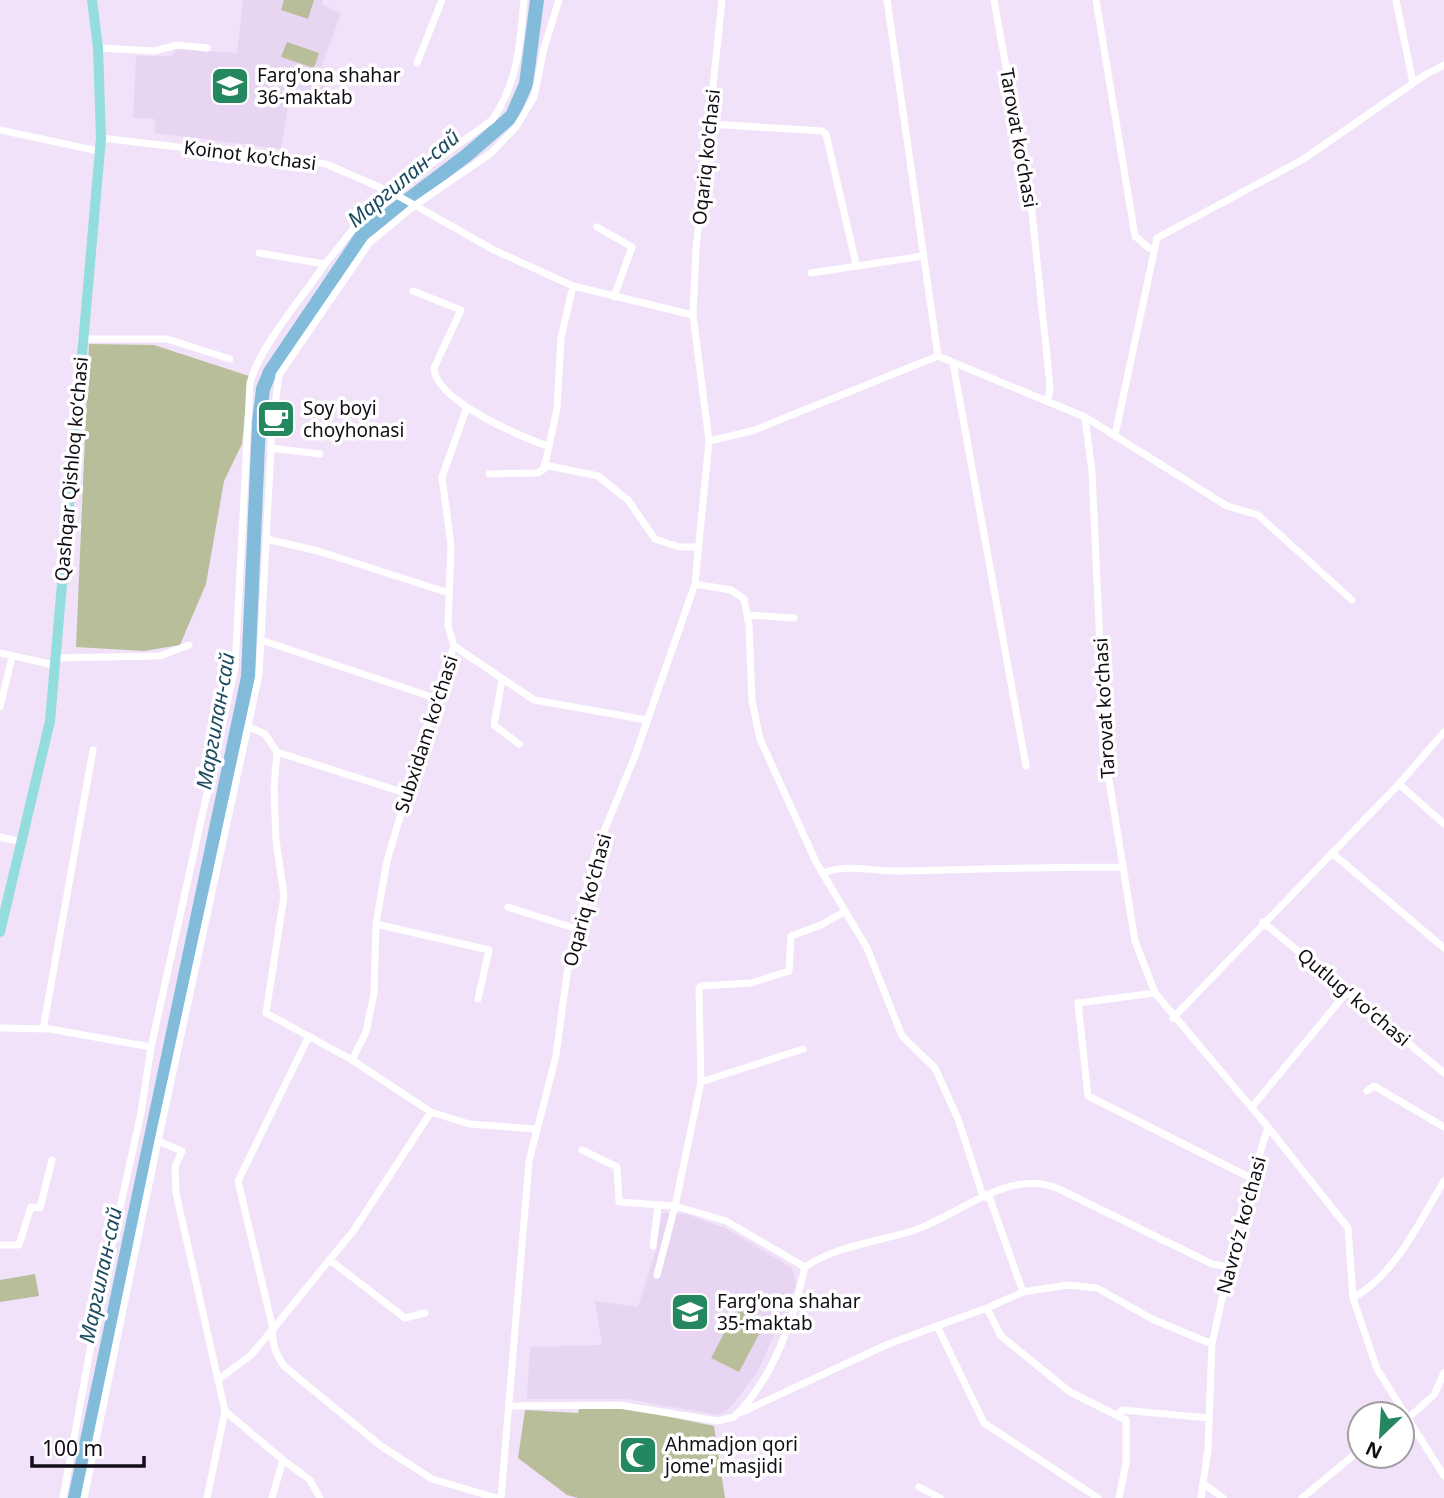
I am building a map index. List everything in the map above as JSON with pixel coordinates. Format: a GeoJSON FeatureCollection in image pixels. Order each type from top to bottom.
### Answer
{"type":"FeatureCollection","features":[{"type":"Feature","properties":{"kind":"main road","name":"Qashqar Qishloq koʻchasi"},"geometry":{"type":"LineString","coordinates":[[0,932],[47,740],[55,661],[81,339],[101,138],[98,48],[92,0]]}},
{"type":"Feature","properties":{"kind":"street"},"geometry":{"type":"LineString","coordinates":[[417,63],[442,0]]}},
{"type":"Feature","properties":{"kind":"street"},"geometry":{"type":"LineString","coordinates":[[63,1498],[97,1312],[141,1113],[151,1047],[234,667],[250,383],[260,359],[325,264],[370,208],[492,120],[506,100],[516,74],[524,0]]}},
{"type":"Feature","properties":{"kind":"street"},"geometry":{"type":"LineString","coordinates":[[85,1498],[158,1141],[259,675],[271,449],[279,375],[370,242],[414,205],[491,153],[526,113],[534,97],[544,48],[559,0]]}},
{"type":"Feature","properties":{"kind":"street","name":"Oqariq ko'chasi"},"geometry":{"type":"LineString","coordinates":[[499,1498],[510,1406],[524,1213],[536,1129],[556,1056],[576,929],[595,853],[647,720],[695,584],[709,441],[694,315],[696,249],[722,0]]}},
{"type":"Feature","properties":{"kind":"street"},"geometry":{"type":"LineString","coordinates":[[887,0],[937,356]]}},
{"type":"Feature","properties":{"kind":"street","name":"Tarovat koʻchasi"},"geometry":{"type":"LineString","coordinates":[[994,0],[1032,212],[1050,386],[1048,402]]}},
{"type":"Feature","properties":{"kind":"street"},"geometry":{"type":"LineString","coordinates":[[1096,0],[1135,236],[1149,248]]}},
{"type":"Feature","properties":{"kind":"street"},"geometry":{"type":"LineString","coordinates":[[1396,0],[1413,83]]}},
{"type":"Feature","properties":{"kind":"street"},"geometry":{"type":"LineString","coordinates":[[98,48],[154,51],[177,45],[206,48]]}},
{"type":"Feature","properties":{"kind":"street"},"geometry":{"type":"LineString","coordinates":[[1115,435],[1157,238],[1302,160],[1413,83],[1444,65]]}},
{"type":"Feature","properties":{"kind":"street"},"geometry":{"type":"LineString","coordinates":[[710,124],[822,131],[826,134],[856,264]]}},
{"type":"Feature","properties":{"kind":"street"},"geometry":{"type":"LineString","coordinates":[[0,130],[99,151]]}},
{"type":"Feature","properties":{"kind":"street","name":"Koinot ko'chasi"},"geometry":{"type":"LineString","coordinates":[[101,138],[326,164],[414,205]]}},
{"type":"Feature","properties":{"kind":"street"},"geometry":{"type":"LineString","coordinates":[[414,205],[494,250],[573,286],[694,315]]}},
{"type":"Feature","properties":{"kind":"street"},"geometry":{"type":"LineString","coordinates":[[597,227],[632,247],[614,297]]}},
{"type":"Feature","properties":{"kind":"street"},"geometry":{"type":"LineString","coordinates":[[259,253],[325,264]]}},
{"type":"Feature","properties":{"kind":"street"},"geometry":{"type":"LineString","coordinates":[[811,273],[856,264],[923,256]]}},
{"type":"Feature","properties":{"kind":"street"},"geometry":{"type":"LineString","coordinates":[[489,474],[539,473],[544,465],[558,409],[561,338],[573,286]]}},
{"type":"Feature","properties":{"kind":"street"},"geometry":{"type":"LineString","coordinates":[[413,291],[461,310],[434,372],[467,407],[493,424],[548,446]]}},
{"type":"Feature","properties":{"kind":"street"},"geometry":{"type":"LineString","coordinates":[[81,339],[167,339],[230,359]]}},
{"type":"Feature","properties":{"kind":"street"},"geometry":{"type":"LineString","coordinates":[[709,441],[752,431],[937,356],[1085,417],[1227,506],[1258,515],[1352,600]]}},
{"type":"Feature","properties":{"kind":"street"},"geometry":{"type":"LineString","coordinates":[[953,363],[1026,766]]}},
{"type":"Feature","properties":{"kind":"street","name":"Subxidam koʻchasi"},"geometry":{"type":"LineString","coordinates":[[352,1060],[366,1032],[374,993],[376,924],[387,861],[435,698],[454,646],[448,626],[451,546],[441,493],[442,477],[467,407]]}},
{"type":"Feature","properties":{"kind":"street","name":"Tarovat koʻchasi"},"geometry":{"type":"LineString","coordinates":[[1085,417],[1092,471],[1105,755],[1135,941],[1155,993]]}},
{"type":"Feature","properties":{"kind":"street"},"geometry":{"type":"LineString","coordinates":[[271,449],[320,454]]}},
{"type":"Feature","properties":{"kind":"street"},"geometry":{"type":"LineString","coordinates":[[544,465],[598,476],[628,500],[655,539],[678,547],[699,547]]}},
{"type":"Feature","properties":{"kind":"street"},"geometry":{"type":"LineString","coordinates":[[266,539],[318,551],[449,593]]}},
{"type":"Feature","properties":{"kind":"street"},"geometry":{"type":"LineString","coordinates":[[695,584],[714,586],[740,594],[747,615],[757,729],[822,873],[867,948],[902,1037],[934,1068],[958,1119],[983,1196],[990,1199],[1023,1292]]}},
{"type":"Feature","properties":{"kind":"street"},"geometry":{"type":"LineString","coordinates":[[747,615],[794,618]]}},
{"type":"Feature","properties":{"kind":"street"},"geometry":{"type":"LineString","coordinates":[[261,640],[435,698]]}},
{"type":"Feature","properties":{"kind":"street"},"geometry":{"type":"LineString","coordinates":[[0,653],[55,661],[160,656],[189,645]]}},
{"type":"Feature","properties":{"kind":"street"},"geometry":{"type":"LineString","coordinates":[[454,646],[534,700],[647,720]]}},
{"type":"Feature","properties":{"kind":"street"},"geometry":{"type":"LineString","coordinates":[[0,707],[12,656]]}},
{"type":"Feature","properties":{"kind":"street"},"geometry":{"type":"LineString","coordinates":[[502,680],[494,725],[519,744]]}},
{"type":"Feature","properties":{"kind":"street"},"geometry":{"type":"LineString","coordinates":[[248,726],[265,734],[277,752],[274,788],[276,840],[284,896],[265,1007],[269,1017],[352,1060],[431,1112],[469,1124],[536,1129]]}},
{"type":"Feature","properties":{"kind":"street"},"geometry":{"type":"LineString","coordinates":[[1174,1018],[1263,922],[1399,784],[1444,732]]}},
{"type":"Feature","properties":{"kind":"street"},"geometry":{"type":"LineString","coordinates":[[43,1029],[93,750]]}},
{"type":"Feature","properties":{"kind":"street"},"geometry":{"type":"LineString","coordinates":[[277,752],[408,793]]}},
{"type":"Feature","properties":{"kind":"street"},"geometry":{"type":"LineString","coordinates":[[1399,784],[1444,824]]}},
{"type":"Feature","properties":{"kind":"street"},"geometry":{"type":"LineString","coordinates":[[0,837],[21,842]]}},
{"type":"Feature","properties":{"kind":"street"},"geometry":{"type":"LineString","coordinates":[[1332,853],[1444,948]]}},
{"type":"Feature","properties":{"kind":"street"},"geometry":{"type":"LineString","coordinates":[[822,873],[838,867],[857,866],[885,871],[1002,866],[1122,867]]}},
{"type":"Feature","properties":{"kind":"street"},"geometry":{"type":"LineString","coordinates":[[508,907],[576,929]]}},
{"type":"Feature","properties":{"kind":"street"},"geometry":{"type":"LineString","coordinates":[[657,1275],[675,1206],[701,1082],[699,988],[751,983],[789,971],[791,936],[821,925],[844,912]]}},
{"type":"Feature","properties":{"kind":"street","name":"Qutlugʻ koʻchasi"},"geometry":{"type":"LineString","coordinates":[[1263,922],[1444,1073]]}},
{"type":"Feature","properties":{"kind":"street"},"geometry":{"type":"LineString","coordinates":[[376,924],[489,950],[478,999]]}},
{"type":"Feature","properties":{"kind":"street"},"geometry":{"type":"LineString","coordinates":[[1252,1107],[1347,992]]}},
{"type":"Feature","properties":{"kind":"street"},"geometry":{"type":"LineString","coordinates":[[1251,1178],[1088,1096],[1078,1003],[1155,993],[1252,1107],[1348,1228],[1353,1298],[1377,1369],[1397,1400]]}},
{"type":"Feature","properties":{"kind":"street"},"geometry":{"type":"LineString","coordinates":[[0,1028],[43,1029],[151,1047]]}},
{"type":"Feature","properties":{"kind":"street"},"geometry":{"type":"LineString","coordinates":[[309,1036],[238,1181],[277,1356],[284,1366],[381,1446],[440,1484],[499,1498]]}},
{"type":"Feature","properties":{"kind":"street"},"geometry":{"type":"LineString","coordinates":[[701,1082],[803,1049]]}},
{"type":"Feature","properties":{"kind":"street"},"geometry":{"type":"LineString","coordinates":[[1367,1091],[1374,1086],[1444,1127]]}},
{"type":"Feature","properties":{"kind":"street"},"geometry":{"type":"LineString","coordinates":[[218,1380],[228,1376],[251,1355],[330,1260],[372,1204],[431,1112]]}},
{"type":"Feature","properties":{"kind":"street","name":"Navroʻz koʻchasi"},"geometry":{"type":"LineString","coordinates":[[1201,1498],[1209,1418],[1212,1344],[1228,1267],[1251,1178],[1268,1127]]}},
{"type":"Feature","properties":{"kind":"street"},"geometry":{"type":"LineString","coordinates":[[158,1141],[182,1151],[176,1167],[176,1192],[225,1411],[207,1498]]}},
{"type":"Feature","properties":{"kind":"street"},"geometry":{"type":"LineString","coordinates":[[582,1150],[617,1167],[619,1202],[675,1206],[726,1221],[805,1266]]}},
{"type":"Feature","properties":{"kind":"street"},"geometry":{"type":"LineString","coordinates":[[0,1245],[19,1245],[31,1207],[40,1208],[52,1160]]}},
{"type":"Feature","properties":{"kind":"street"},"geometry":{"type":"LineString","coordinates":[[1353,1298],[1374,1287],[1395,1260],[1444,1181]]}},
{"type":"Feature","properties":{"kind":"street"},"geometry":{"type":"LineString","coordinates":[[737,1414],[768,1372],[795,1308],[805,1266],[826,1253],[914,1230],[983,1196],[1042,1182],[1212,1264],[1228,1267]]}},
{"type":"Feature","properties":{"kind":"street"},"geometry":{"type":"LineString","coordinates":[[653,1246],[658,1206]]}},
{"type":"Feature","properties":{"kind":"street"},"geometry":{"type":"LineString","coordinates":[[330,1260],[405,1318],[425,1314]]}},
{"type":"Feature","properties":{"kind":"street"},"geometry":{"type":"LineString","coordinates":[[510,1406],[619,1405],[718,1421],[886,1345],[1023,1292],[1067,1285],[1097,1287],[1152,1319],[1212,1344]]}},
{"type":"Feature","properties":{"kind":"street"},"geometry":{"type":"LineString","coordinates":[[987,1308],[1001,1336],[1030,1360],[1070,1392],[1126,1420],[1126,1464],[1119,1498]]}},
{"type":"Feature","properties":{"kind":"street"},"geometry":{"type":"LineString","coordinates":[[937,1326],[984,1423],[1098,1498]]}},
{"type":"Feature","properties":{"kind":"street"},"geometry":{"type":"LineString","coordinates":[[1416,1411],[1434,1395],[1444,1373]]}},
{"type":"Feature","properties":{"kind":"street"},"geometry":{"type":"LineString","coordinates":[[1118,1414],[1122,1410],[1150,1410],[1209,1418]]}},
{"type":"Feature","properties":{"kind":"street"},"geometry":{"type":"LineString","coordinates":[[225,1411],[310,1480],[320,1498]]}},
{"type":"Feature","properties":{"kind":"street"},"geometry":{"type":"LineString","coordinates":[[1416,1431],[1444,1476]]}},
{"type":"Feature","properties":{"kind":"street"},"geometry":{"type":"LineString","coordinates":[[272,1498],[284,1460]]}},
{"type":"Feature","properties":{"kind":"street"},"geometry":{"type":"LineString","coordinates":[[1302,1498],[1346,1462]]}},
{"type":"Feature","properties":{"kind":"street"},"geometry":{"type":"LineString","coordinates":[[1203,1483],[1223,1498]]}},
{"type":"Feature","properties":{"kind":"street"},"geometry":{"type":"LineString","coordinates":[[919,1487],[940,1498]]}},
{"type":"Feature","properties":{"kind":"shaded area","name":"Farg'ona shahar 36-maktab"},"geometry":{"type":"Polygon","coordinates":[[[243,0],[323,0],[322,4],[341,14],[321,67],[328,72],[321,104],[289,100],[281,149],[155,133],[155,119],[133,118],[136,56],[171,56],[177,49],[237,53],[243,0]]]}},
{"type":"Feature","properties":{"kind":"shaded area","name":"Farg'ona shahar 35-maktab"},"geometry":{"type":"Polygon","coordinates":[[[662,1213],[686,1214],[727,1229],[792,1268],[796,1285],[758,1371],[731,1407],[719,1415],[627,1399],[527,1399],[530,1347],[602,1345],[595,1301],[638,1307],[656,1250],[662,1213]]]}},
{"type":"Feature","properties":{"kind":"green space"},"geometry":{"type":"Polygon","coordinates":[[[284,0],[314,0],[308,19],[281,10],[284,0]]]}},
{"type":"Feature","properties":{"kind":"green space"},"geometry":{"type":"Polygon","coordinates":[[[287,42],[319,53],[314,68],[281,57],[287,42]]]}},
{"type":"Feature","properties":{"kind":"green space"},"geometry":{"type":"Polygon","coordinates":[[[89,344],[154,345],[249,376],[242,444],[224,481],[206,584],[180,645],[144,651],[76,647],[89,344]]]}},
{"type":"Feature","properties":{"kind":"green space"},"geometry":{"type":"Polygon","coordinates":[[[35,1274],[39,1296],[0,1302],[0,1280],[35,1274]]]}},
{"type":"Feature","properties":{"kind":"green space"},"geometry":{"type":"Polygon","coordinates":[[[738,1307],[766,1321],[739,1372],[711,1358],[738,1307]]]}},
{"type":"Feature","properties":{"kind":"green space"},"geometry":{"type":"Polygon","coordinates":[[[579,1409],[631,1409],[714,1426],[725,1498],[578,1498],[567,1495],[518,1458],[525,1410],[578,1413],[579,1409]]]}},
{"type":"Feature","properties":{"kind":"waterway","name":"Маргилан-сай"},"geometry":{"type":"LineString","coordinates":[[75,1498],[248,677],[259,422],[263,389],[270,372],[363,234],[467,155],[512,116],[526,84],[537,0]]}},
{"type":"Feature","properties":{"kind":"place","name":"Farg'ona shahar 36-maktab"},"geometry":{"type":"Point","coordinates":[230,86]}},
{"type":"Feature","properties":{"kind":"place","name":"Soy boyi choyhonasi"},"geometry":{"type":"Point","coordinates":[276,419]}},
{"type":"Feature","properties":{"kind":"place","name":"Farg'ona shahar 35-maktab"},"geometry":{"type":"Point","coordinates":[690,1312]}},
{"type":"Feature","properties":{"kind":"place","name":"Ahmadjon qori jome' masjidi"},"geometry":{"type":"Point","coordinates":[638,1455]}}]}
